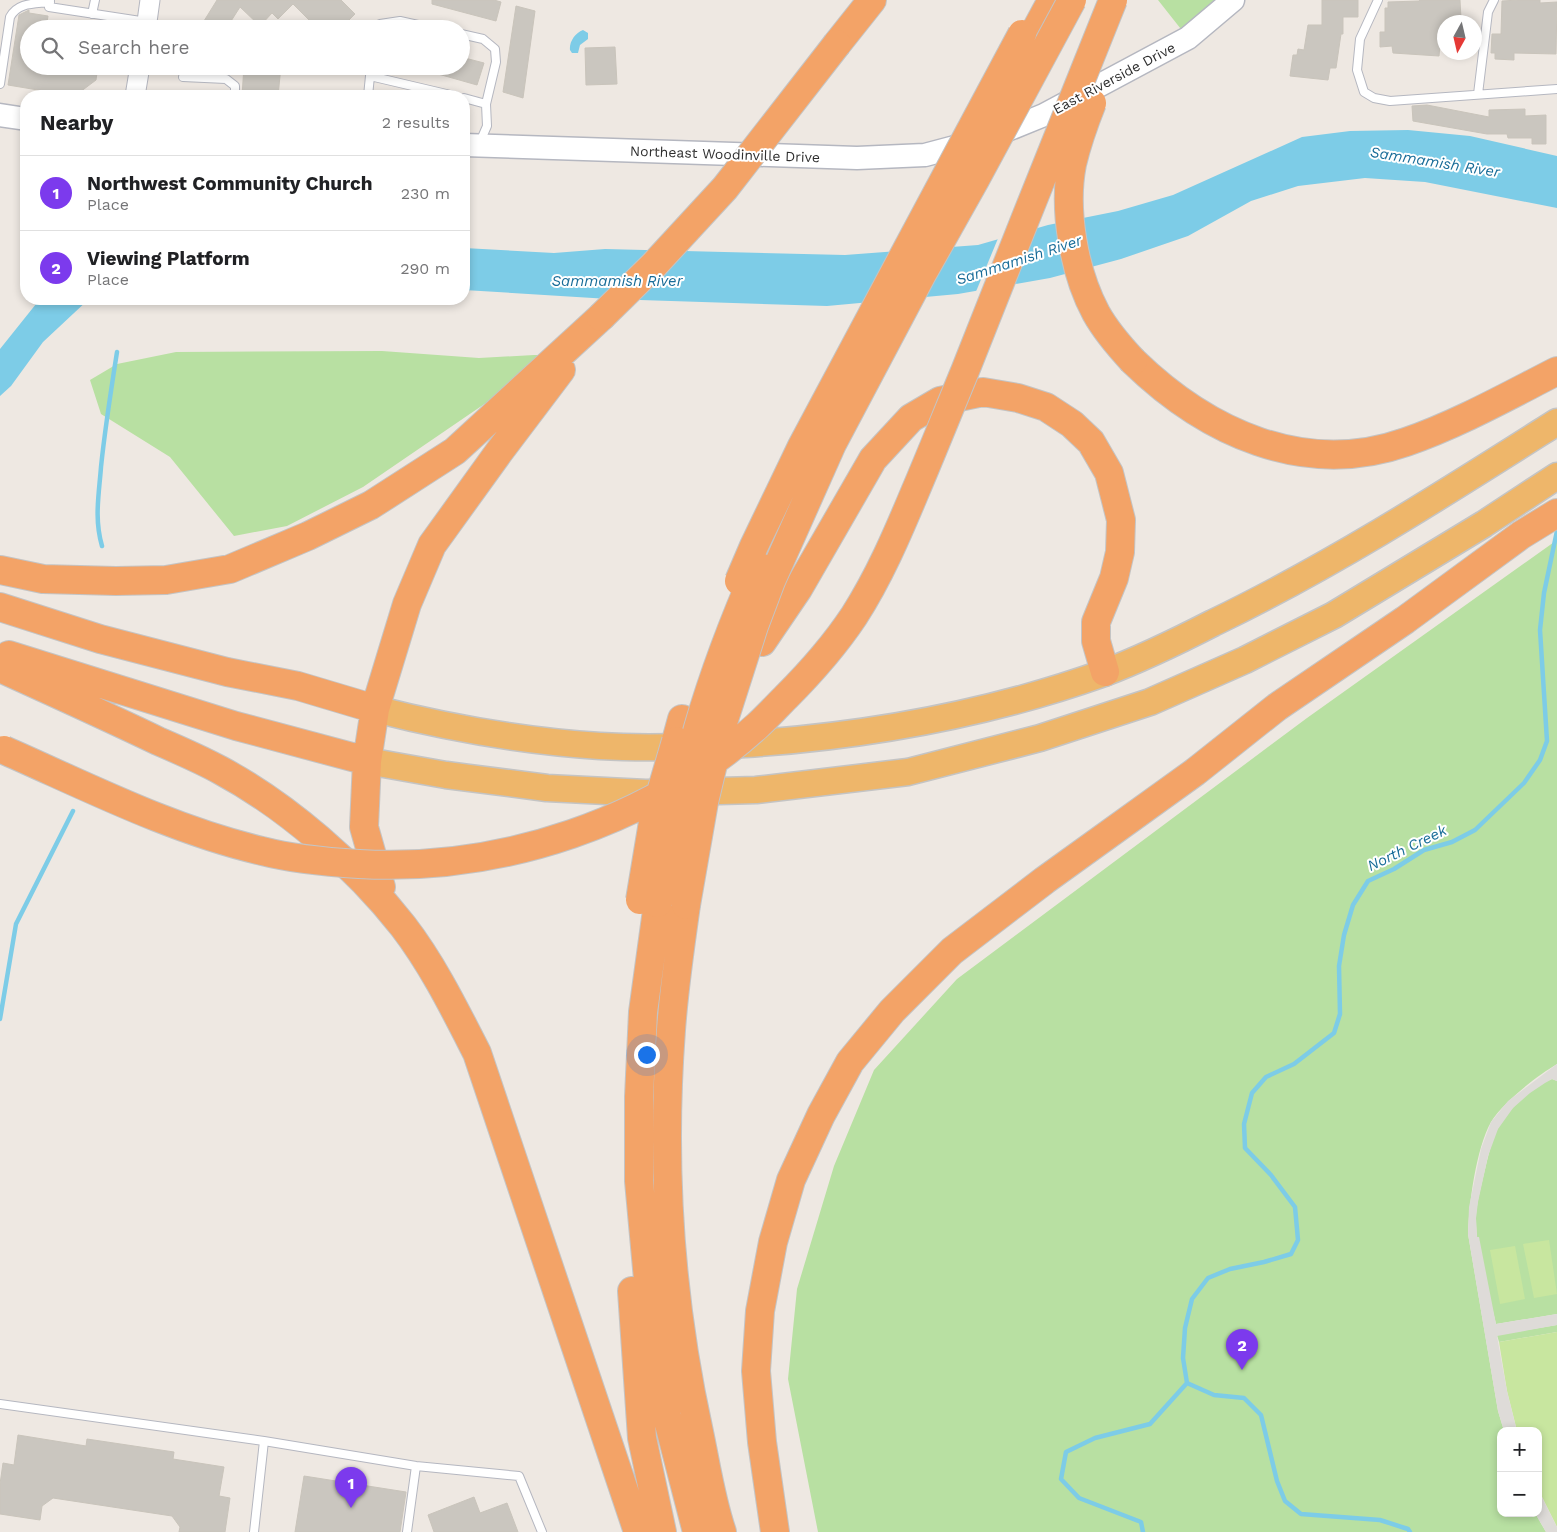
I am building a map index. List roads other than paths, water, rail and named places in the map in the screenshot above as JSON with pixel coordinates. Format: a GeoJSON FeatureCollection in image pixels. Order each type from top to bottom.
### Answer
{"type":"FeatureCollection","features":[{"type":"Feature","properties":{"kind":"highway"},"geometry":{"type":"LineString","coordinates":[[638,1532],[477,1054],[444,990],[403,927],[381,886],[364,827],[367,761],[375,710],[407,604],[432,545],[518,407],[601,317],[654,265],[725,188],[872,0]]}},
{"type":"Feature","properties":{"kind":"highway"},"geometry":{"type":"LineString","coordinates":[[1026,37],[1038,0]]}},
{"type":"Feature","properties":{"kind":"highway"},"geometry":{"type":"LineString","coordinates":[[697,1532],[667,1416],[650,1301],[639,1181],[639,1097],[654,816],[682,719],[754,546],[802,446],[1026,37],[1052,0]]}},
{"type":"Feature","properties":{"kind":"highway"},"geometry":{"type":"LineString","coordinates":[[2,749],[197,832],[263,852],[325,862],[380,866],[449,862],[516,851],[578,832],[653,798],[701,769],[756,727],[814,669],[853,617],[888,556],[947,415],[1113,0]]}},
{"type":"Feature","properties":{"kind":"highway"},"geometry":{"type":"LineString","coordinates":[[1131,0],[1079,135],[1072,166],[1069,198],[1072,233],[1084,285],[1096,312],[1113,339],[1153,380],[1203,416],[1246,438],[1295,452],[1344,454],[1405,443],[1454,422],[1557,371]]}},
{"type":"Feature","properties":{"kind":"highway"},"geometry":{"type":"LineString","coordinates":[[738,1532],[720,1472],[700,1373],[686,1272],[680,1155],[683,1037],[691,907],[743,699],[780,593],[810,521],[1080,2]]}},
{"type":"Feature","properties":{"kind":"highway"},"geometry":{"type":"LineString","coordinates":[[722,1532],[688,1382],[674,1286],[670,1216],[668,1115],[671,1029],[691,907],[704,802],[722,726],[770,581],[832,444],[921,276],[1080,2]]}},
{"type":"Feature","properties":{"kind":"highway"},"geometry":{"type":"LineString","coordinates":[[762,642],[798,589],[873,459],[911,418],[940,401],[982,392],[1018,398],[1046,407],[1072,424],[1091,442],[1109,473],[1121,520],[1120,552],[1114,578],[1096,622],[1096,641],[1105,672]]}},
{"type":"Feature","properties":{"kind":"highway"},"geometry":{"type":"LineString","coordinates":[[0,570],[43,579],[116,581],[166,580],[230,569],[308,536],[371,505],[518,407]]}},
{"type":"Feature","properties":{"kind":"highway"},"geometry":{"type":"LineString","coordinates":[[0,607],[100,639],[227,672],[298,686],[375,710],[515,738],[602,746],[697,747],[806,740],[917,723],[998,705],[1105,672],[1181,639],[1262,600],[1346,553],[1557,422]]}},
{"type":"Feature","properties":{"kind":"highway"},"geometry":{"type":"LineString","coordinates":[[0,652],[236,726],[367,761],[446,775],[547,788],[646,793],[756,790],[908,772],[1040,738],[1150,702],[1245,660],[1334,615],[1484,524],[1557,476]]}},
{"type":"Feature","properties":{"kind":"highway"},"geometry":{"type":"LineString","coordinates":[[775,1532],[762,1442],[756,1371],[760,1311],[773,1242],[791,1180],[821,1114],[850,1062],[892,1010],[952,951],[1195,772],[1277,707],[1405,620],[1521,535],[1557,513]]}},
{"type":"Feature","properties":{"kind":"highway"},"geometry":{"type":"LineString","coordinates":[[0,668],[88,707],[220,770],[260,795],[295,820],[361,878],[403,927]]}},
{"type":"Feature","properties":{"kind":"highway"},"geometry":{"type":"LineString","coordinates":[[649,901],[627,1010],[625,1084],[627,1210],[642,1438],[662,1532]]}},
{"type":"Feature","properties":{"kind":"highway"},"geometry":{"type":"LineString","coordinates":[[630,1253],[660,1434],[684,1532]]}},
{"type":"Feature","properties":{"kind":"main road","name":"East Riverside Drive"},"geometry":{"type":"LineString","coordinates":[[985,140],[1044,115],[1188,38],[1232,0]]}},
{"type":"Feature","properties":{"kind":"main road"},"geometry":{"type":"LineString","coordinates":[[0,115],[20,118]]}},
{"type":"Feature","properties":{"kind":"main road","name":"Northeast Woodinville Drive"},"geometry":{"type":"LineString","coordinates":[[471,146],[857,158],[925,154],[985,140]]}},
{"type":"Feature","properties":{"kind":"street"},"geometry":{"type":"LineString","coordinates":[[147,20],[150,0]]}},
{"type":"Feature","properties":{"kind":"street"},"geometry":{"type":"LineString","coordinates":[[136,90],[138,75]]}},
{"type":"Feature","properties":{"kind":"lane"},"geometry":{"type":"LineString","coordinates":[[92,14],[95,0]]}},
{"type":"Feature","properties":{"kind":"lane"},"geometry":{"type":"LineString","coordinates":[[1378,0],[1360,39],[1357,70],[1364,92],[1374,98],[1390,100],[1557,89]]}},
{"type":"Feature","properties":{"kind":"lane"},"geometry":{"type":"LineString","coordinates":[[1478,94],[1488,12],[1494,0]]}},
{"type":"Feature","properties":{"kind":"lane"},"geometry":{"type":"LineString","coordinates":[[0,84],[10,17],[14,10],[21,6],[50,1],[49,7],[121,20]]}},
{"type":"Feature","properties":{"kind":"lane"},"geometry":{"type":"LineString","coordinates":[[470,36],[483,39],[495,49],[496,62],[486,104],[487,126],[471,146]]}},
{"type":"Feature","properties":{"kind":"lane"},"geometry":{"type":"LineString","coordinates":[[369,90],[370,76],[430,90]]}},
{"type":"Feature","properties":{"kind":"lane"},"geometry":{"type":"LineString","coordinates":[[182,77],[226,79],[235,86],[235,90]]}},
{"type":"Feature","properties":{"kind":"lane"},"geometry":{"type":"LineString","coordinates":[[470,100],[486,104]]}},
{"type":"Feature","properties":{"kind":"lane"},"geometry":{"type":"LineString","coordinates":[[0,1404],[264,1441],[416,1466],[519,1476],[542,1532]]}},
{"type":"Feature","properties":{"kind":"lane"},"geometry":{"type":"LineString","coordinates":[[254,1532],[264,1441]]}},
{"type":"Feature","properties":{"kind":"lane"},"geometry":{"type":"LineString","coordinates":[[407,1532],[416,1466]]}},
{"type":"Feature","properties":{"kind":"water"},"geometry":{"type":"Polygon","coordinates":[[[583,30],[588,33],[588,39],[580,45],[578,53],[572,53],[570,47],[572,41],[577,33],[583,30]]]}},
{"type":"Feature","properties":{"kind":"water","name":"Sammamish River"},"geometry":{"type":"Polygon","coordinates":[[[1408,130],[1470,136],[1557,156],[1557,208],[1425,182],[1365,178],[1298,186],[1251,201],[1188,236],[1121,259],[1050,278],[958,294],[827,306],[609,299],[470,290],[470,248],[554,253],[605,249],[845,255],[978,245],[1048,225],[1118,211],[1173,195],[1302,137],[1350,131],[1408,130]]]}},
{"type":"Feature","properties":{"kind":"water"},"geometry":{"type":"Polygon","coordinates":[[[35,305],[83,305],[43,342],[11,386],[0,396],[0,349],[35,305]]]}},
{"type":"Feature","properties":{"kind":"waterway"},"geometry":{"type":"LineString","coordinates":[[102,546],[98,526],[98,497],[104,438],[117,352]]}},
{"type":"Feature","properties":{"kind":"waterway","name":"North Creek"},"geometry":{"type":"LineString","coordinates":[[1410,1532],[1408,1529],[1380,1520],[1301,1514],[1285,1501],[1277,1481],[1261,1415],[1244,1398],[1214,1395],[1187,1383],[1183,1358],[1185,1328],[1192,1299],[1208,1278],[1230,1269],[1291,1254],[1298,1240],[1295,1207],[1271,1175],[1245,1148],[1244,1124],[1252,1093],[1266,1077],[1294,1064],[1334,1033],[1340,1014],[1339,966],[1344,935],[1353,905],[1368,881],[1394,869],[1424,850],[1452,842],[1475,830],[1524,783],[1540,760],[1547,741],[1540,630],[1544,593],[1557,531]]}},
{"type":"Feature","properties":{"kind":"waterway"},"geometry":{"type":"LineString","coordinates":[[0,1019],[16,924],[73,811]]}},
{"type":"Feature","properties":{"kind":"waterway"},"geometry":{"type":"LineString","coordinates":[[1143,1532],[1141,1522],[1079,1498],[1061,1479],[1066,1452],[1095,1438],[1150,1424],[1187,1383]]}},
{"type":"Feature","properties":{"kind":"place","name":"Viewing Platform"},"geometry":{"type":"Point","coordinates":[1242,1370]}},
{"type":"Feature","properties":{"kind":"place","name":"Northwest Community Church"},"geometry":{"type":"Point","coordinates":[351,1508]}}]}
